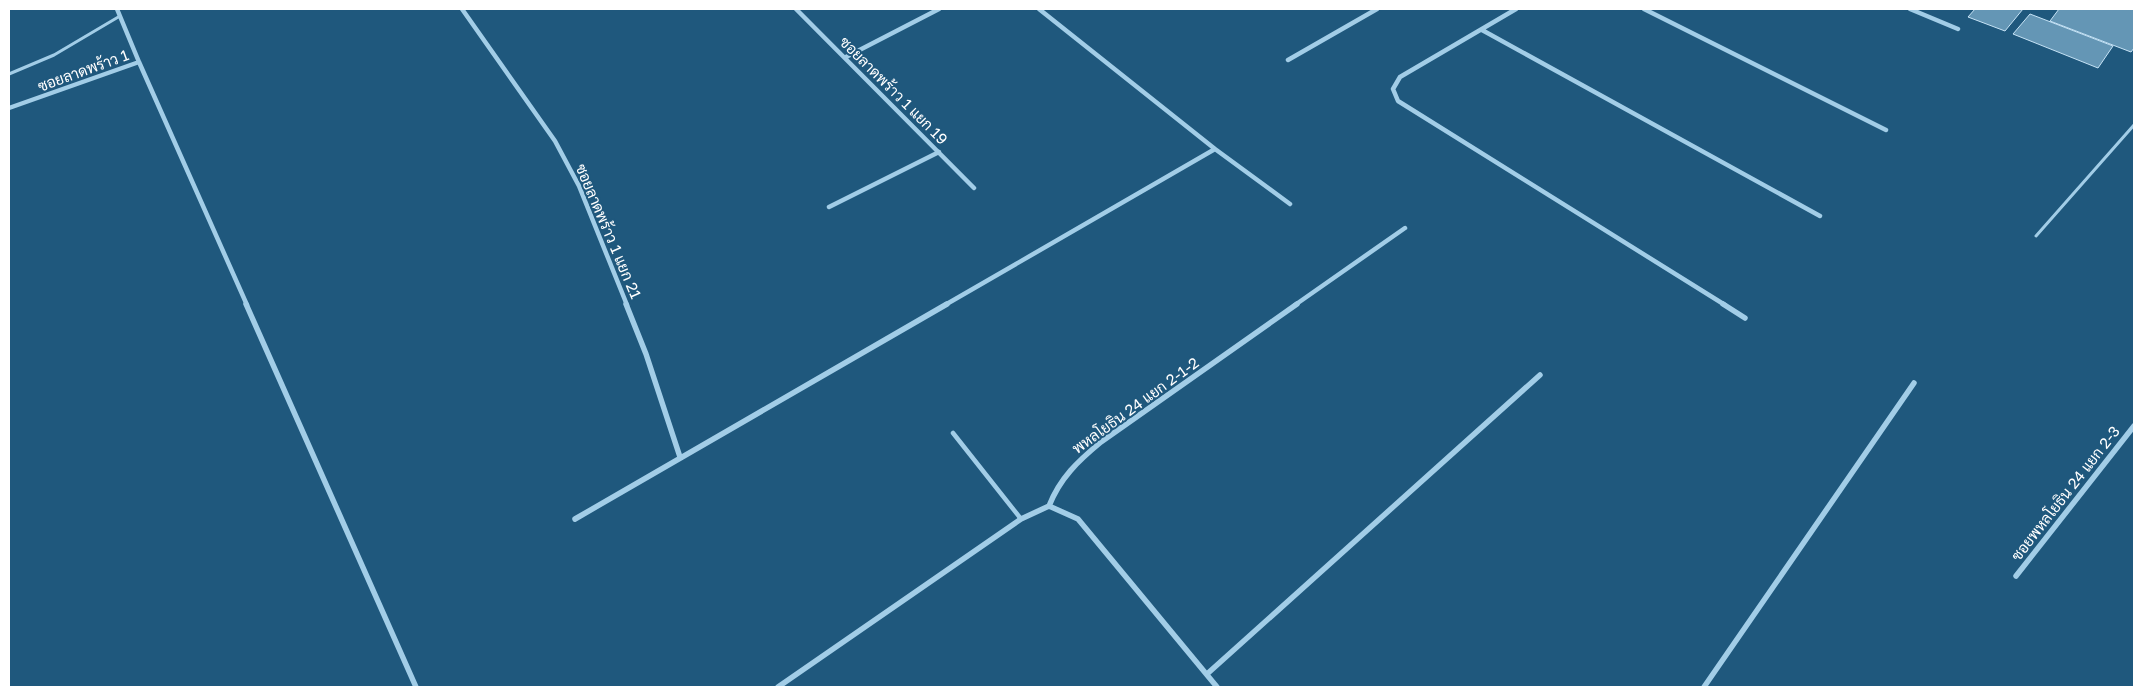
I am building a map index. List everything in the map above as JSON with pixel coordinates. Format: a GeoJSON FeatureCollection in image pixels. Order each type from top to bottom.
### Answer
{"type":"FeatureCollection","features":[{"type":"Feature","properties":{"kind":"street","name":"ซอยลาดพร้าว 1"},"geometry":{"type":"LineString","coordinates":[[9,108],[139,62],[117,9]]}},
{"type":"Feature","properties":{"kind":"street","name":"ซอยลาดพร้าว 1 แยก 21"},"geometry":{"type":"LineString","coordinates":[[462,9],[555,141],[579,186],[646,354],[680,457]]}},
{"type":"Feature","properties":{"kind":"street","name":"ซอยลาดพร้าว 1 แยก 19"},"geometry":{"type":"LineString","coordinates":[[796,9],[846,57],[974,188]]}},
{"type":"Feature","properties":{"kind":"street"},"geometry":{"type":"LineString","coordinates":[[846,57],[939,9]]}},
{"type":"Feature","properties":{"kind":"street"},"geometry":{"type":"LineString","coordinates":[[1039,9],[1215,149],[1290,204]]}},
{"type":"Feature","properties":{"kind":"street"},"geometry":{"type":"LineString","coordinates":[[1288,60],[1377,9]]}},
{"type":"Feature","properties":{"kind":"street"},"geometry":{"type":"LineString","coordinates":[[1516,9],[1400,77],[1393,84],[1392,92],[1398,101],[1745,318]]}},
{"type":"Feature","properties":{"kind":"street"},"geometry":{"type":"LineString","coordinates":[[1644,9],[1886,130]]}},
{"type":"Feature","properties":{"kind":"street"},"geometry":{"type":"LineString","coordinates":[[1910,9],[1958,29]]}},
{"type":"Feature","properties":{"kind":"street"},"geometry":{"type":"LineString","coordinates":[[1482,30],[1820,216]]}},
{"type":"Feature","properties":{"kind":"street"},"geometry":{"type":"LineString","coordinates":[[139,62],[416,687]]}},
{"type":"Feature","properties":{"kind":"street"},"geometry":{"type":"LineString","coordinates":[[575,519],[1215,149]]}},
{"type":"Feature","properties":{"kind":"street"},"geometry":{"type":"LineString","coordinates":[[829,207],[939,152]]}},
{"type":"Feature","properties":{"kind":"street","name":"พหลโยธิน 24 แยก 2-1-2"},"geometry":{"type":"LineString","coordinates":[[1049,506],[1056,486],[1070,468],[1101,442],[1405,228]]}},
{"type":"Feature","properties":{"kind":"street"},"geometry":{"type":"LineString","coordinates":[[1208,674],[1540,375]]}},
{"type":"Feature","properties":{"kind":"street"},"geometry":{"type":"LineString","coordinates":[[1704,687],[1914,383]]}},
{"type":"Feature","properties":{"kind":"street","name":"ซอยพหลโยธิน 24 แยก 2-3"},"geometry":{"type":"LineString","coordinates":[[2016,576],[2134,426]]}},
{"type":"Feature","properties":{"kind":"street"},"geometry":{"type":"LineString","coordinates":[[778,687],[1021,519],[1049,506],[1078,520],[1217,687]]}},
{"type":"Feature","properties":{"kind":"lane"},"geometry":{"type":"LineString","coordinates":[[9,74],[54,55],[120,16]]}},
{"type":"Feature","properties":{"kind":"lane"},"geometry":{"type":"LineString","coordinates":[[2036,236],[2134,125]]}},
{"type":"Feature","properties":{"kind":"lane"},"geometry":{"type":"LineString","coordinates":[[953,433],[1021,519]]}},
{"type":"Feature","properties":{"kind":"building"},"geometry":{"type":"Polygon","coordinates":[[[1975,9],[2023,9],[2005,31],[1968,17],[1975,9]]]}},
{"type":"Feature","properties":{"kind":"building"},"geometry":{"type":"Polygon","coordinates":[[[2059,9],[2134,9],[2134,48],[2131,52],[2050,21],[2059,9]]]}},
{"type":"Feature","properties":{"kind":"building"},"geometry":{"type":"Polygon","coordinates":[[[2030,14],[2113,46],[2098,68],[2013,34],[2030,14]]]}}]}
